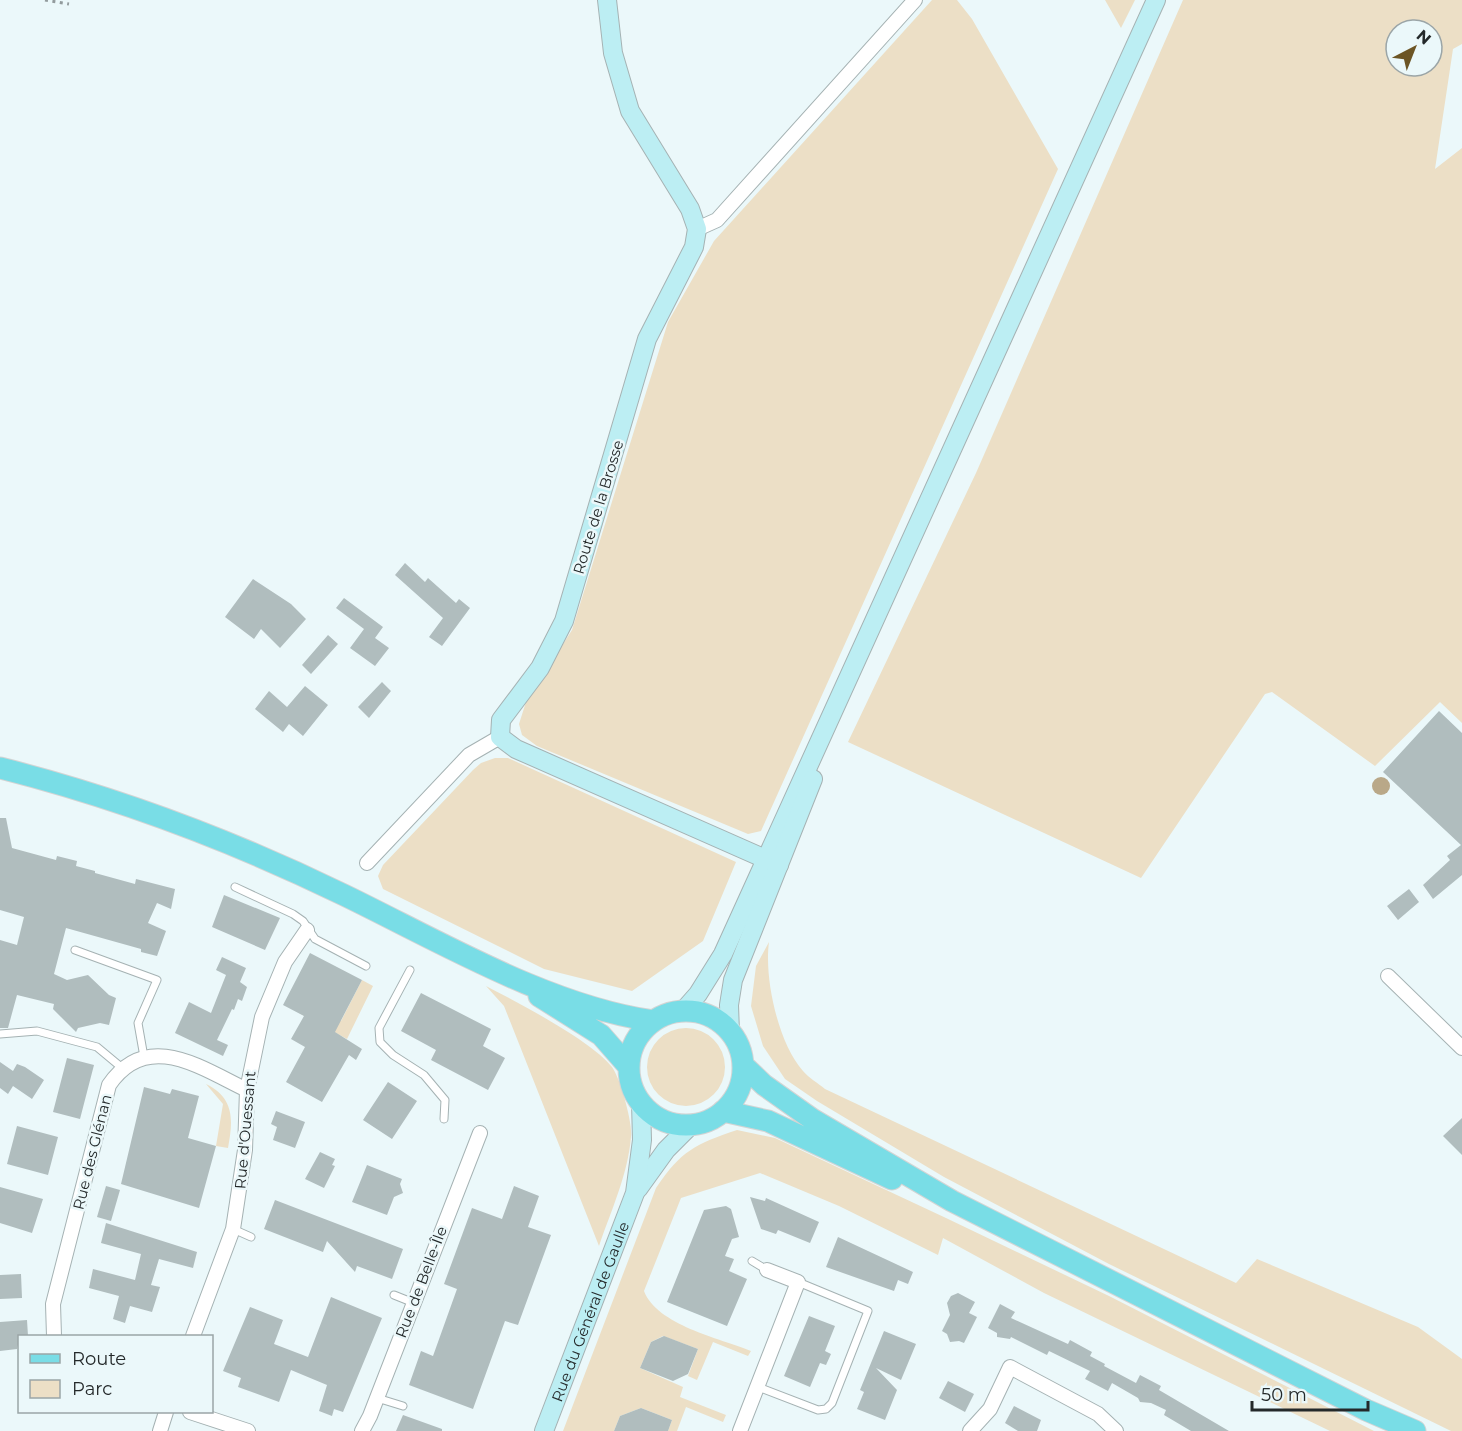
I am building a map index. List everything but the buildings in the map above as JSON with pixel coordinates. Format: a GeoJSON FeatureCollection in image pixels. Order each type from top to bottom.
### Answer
{"type":"FeatureCollection","features":[{"type":"Feature","properties":{"kind":"main road"},"geometry":{"type":"LineString","coordinates":[[607,0],[613,53],[630,111],[690,209],[697,229]]}},
{"type":"Feature","properties":{"kind":"main road"},"geometry":{"type":"LineString","coordinates":[[730,1032],[729,1005],[733,980],[806,768],[831,722],[955,439],[1156,0]]}},
{"type":"Feature","properties":{"kind":"main road","name":"Route de la Brosse"},"geometry":{"type":"LineString","coordinates":[[500,737],[501,720],[540,668],[564,621],[647,339],[694,247],[697,229]]}},
{"type":"Feature","properties":{"kind":"main road"},"geometry":{"type":"LineString","coordinates":[[500,737],[516,749],[772,862]]}},
{"type":"Feature","properties":{"kind":"main road"},"geometry":{"type":"LineString","coordinates":[[0,768],[130,805],[203,832],[292,871],[510,977],[593,1007],[653,1021]]}},
{"type":"Feature","properties":{"kind":"main road"},"geometry":{"type":"LineString","coordinates":[[683,1011],[698,994],[718,963],[772,862]]}},
{"type":"Feature","properties":{"kind":"main road"},"geometry":{"type":"LineString","coordinates":[[510,977],[601,1035],[629,1067]]}},
{"type":"Feature","properties":{"kind":"main road"},"geometry":{"type":"LineString","coordinates":[[683,1011],[709,1016],[730,1032],[741,1053],[743,1065],[738,1090],[723,1111],[714,1118],[691,1125],[663,1120],[641,1103],[630,1080],[629,1067],[636,1041],[653,1021],[683,1011]]}},
{"type":"Feature","properties":{"kind":"main road"},"geometry":{"type":"LineString","coordinates":[[743,1065],[764,1085],[812,1119],[952,1201],[1366,1410],[1415,1431]]}},
{"type":"Feature","properties":{"kind":"main road","name":"Rue du Général de Gaulle"},"geometry":{"type":"LineString","coordinates":[[544,1431],[635,1193],[642,1140],[641,1103]]}},
{"type":"Feature","properties":{"kind":"main road"},"geometry":{"type":"LineString","coordinates":[[723,1111],[768,1121],[896,1181],[952,1201]]}},
{"type":"Feature","properties":{"kind":"main road","name":"Rue du Général de Gaulle"},"geometry":{"type":"LineString","coordinates":[[635,1193],[666,1150],[691,1125]]}},
{"type":"Feature","properties":{"kind":"main road"},"geometry":{"type":"LineString","coordinates":[[1366,1410],[1400,1431]]}},
{"type":"Feature","properties":{"kind":"street"},"geometry":{"type":"LineString","coordinates":[[697,229],[717,220],[915,0]]}},
{"type":"Feature","properties":{"kind":"street"},"geometry":{"type":"LineString","coordinates":[[367,863],[469,755],[500,737]]}},
{"type":"Feature","properties":{"kind":"street","name":"Rue d'Ouessant"},"geometry":{"type":"LineString","coordinates":[[193,1335],[232,1229],[245,1150],[247,1090],[262,1017],[285,962],[307,930]]}},
{"type":"Feature","properties":{"kind":"street"},"geometry":{"type":"LineString","coordinates":[[1388,976],[1462,1048]]}},
{"type":"Feature","properties":{"kind":"street"},"geometry":{"type":"LineString","coordinates":[[121,1067],[144,1057],[165,1055],[185,1060],[247,1090]]}},
{"type":"Feature","properties":{"kind":"street","name":"Rue des Glénan"},"geometry":{"type":"LineString","coordinates":[[54,1335],[52,1304],[109,1085],[121,1067]]}},
{"type":"Feature","properties":{"kind":"street","name":"Rue de Belle-Île"},"geometry":{"type":"LineString","coordinates":[[362,1431],[377,1398],[480,1132]]}},
{"type":"Feature","properties":{"kind":"street"},"geometry":{"type":"LineString","coordinates":[[741,1431],[798,1282],[767,1270]]}},
{"type":"Feature","properties":{"kind":"street"},"geometry":{"type":"LineString","coordinates":[[970,1431],[990,1409],[1010,1368],[1098,1414],[1116,1431]]}},
{"type":"Feature","properties":{"kind":"street"},"geometry":{"type":"LineString","coordinates":[[160,1431],[166,1413]]}},
{"type":"Feature","properties":{"kind":"street"},"geometry":{"type":"LineString","coordinates":[[193,1413],[248,1431]]}},
{"type":"Feature","properties":{"kind":"lane"},"geometry":{"type":"LineString","coordinates":[[235,887],[293,914],[303,921],[315,939],[366,966]]}},
{"type":"Feature","properties":{"kind":"lane"},"geometry":{"type":"LineString","coordinates":[[75,950],[157,980],[138,1023],[144,1057]]}},
{"type":"Feature","properties":{"kind":"lane"},"geometry":{"type":"LineString","coordinates":[[410,970],[379,1028],[380,1042],[393,1055],[424,1074],[445,1100],[444,1119]]}},
{"type":"Feature","properties":{"kind":"lane"},"geometry":{"type":"LineString","coordinates":[[0,1034],[37,1031],[97,1047],[121,1067]]}},
{"type":"Feature","properties":{"kind":"lane"},"geometry":{"type":"LineString","coordinates":[[232,1229],[251,1237]]}},
{"type":"Feature","properties":{"kind":"lane"},"geometry":{"type":"LineString","coordinates":[[752,1261],[767,1270]]}},
{"type":"Feature","properties":{"kind":"lane"},"geometry":{"type":"LineString","coordinates":[[758,1387],[818,1410],[826,1409],[832,1403],[868,1311],[798,1282]]}},
{"type":"Feature","properties":{"kind":"lane"},"geometry":{"type":"LineString","coordinates":[[394,1295],[414,1303]]}},
{"type":"Feature","properties":{"kind":"lane"},"geometry":{"type":"LineString","coordinates":[[377,1398],[403,1407]]}},
{"type":"Feature","properties":{"kind":"path"},"geometry":{"type":"LineString","coordinates":[[45,0],[69,4]]}},
{"type":"Feature","properties":{"kind":"green space"},"geometry":{"type":"Polygon","coordinates":[[[932,0],[957,0],[972,19],[1058,169],[761,831],[748,834],[537,746],[522,735],[519,724],[526,702],[572,630],[668,322],[714,241],[932,0]]]}},
{"type":"Feature","properties":{"kind":"green space"},"geometry":{"type":"Polygon","coordinates":[[[1105,0],[1135,0],[1121,28],[1105,0]]]}},
{"type":"Feature","properties":{"kind":"green space"},"geometry":{"type":"Polygon","coordinates":[[[1183,0],[1462,0],[1462,44],[1453,49],[1435,169],[1462,148],[1462,723],[1440,702],[1375,766],[1272,692],[1265,694],[1141,878],[848,742],[976,473],[1183,0]]]}},
{"type":"Feature","properties":{"kind":"green space"},"geometry":{"type":"Polygon","coordinates":[[[495,758],[508,758],[736,862],[703,941],[632,991],[544,969],[383,889],[378,876],[383,865],[473,770],[481,763],[495,758]]]}},
{"type":"Feature","properties":{"kind":"green space"},"geometry":{"type":"Polygon","coordinates":[[[769,942],[771,991],[786,1044],[803,1071],[825,1089],[1236,1283],[1257,1259],[1418,1327],[1462,1359],[1462,1431],[1451,1431],[1109,1264],[944,1177],[817,1101],[785,1079],[763,1046],[751,1006],[756,966],[769,942]]]}},
{"type":"Feature","properties":{"kind":"green space"},"geometry":{"type":"Polygon","coordinates":[[[362,980],[373,986],[347,1039],[299,1013],[341,1021],[362,980]]]}},
{"type":"Feature","properties":{"kind":"green space"},"geometry":{"type":"Polygon","coordinates":[[[486,986],[572,1034],[602,1057],[615,1073],[628,1112],[631,1137],[623,1179],[599,1246],[504,1006],[486,986]]]}},
{"type":"Feature","properties":{"kind":"green space"},"geometry":{"type":"Polygon","coordinates":[[[686,1028],[701,1031],[718,1045],[725,1067],[722,1082],[708,1099],[686,1106],[671,1103],[654,1089],[647,1067],[650,1052],[664,1035],[686,1028]]]}},
{"type":"Feature","properties":{"kind":"green space"},"geometry":{"type":"Polygon","coordinates":[[[206,1084],[222,1096],[230,1111],[231,1129],[228,1148],[216,1146],[223,1104],[206,1084]]]}},
{"type":"Feature","properties":{"kind":"green space"},"geometry":{"type":"Polygon","coordinates":[[[737,1130],[775,1138],[946,1218],[1109,1296],[1374,1431],[1330,1431],[1044,1293],[943,1238],[938,1255],[839,1206],[760,1173],[681,1198],[644,1291],[651,1303],[675,1321],[690,1329],[751,1351],[748,1356],[713,1342],[697,1380],[688,1376],[698,1349],[663,1336],[651,1342],[640,1368],[683,1387],[680,1397],[726,1415],[723,1422],[686,1407],[677,1431],[668,1431],[672,1420],[641,1408],[620,1416],[614,1431],[563,1431],[656,1188],[673,1165],[690,1150],[737,1130]]]}},
{"type":"Feature","properties":{"kind":"shaded area"},"geometry":{"type":"Polygon","coordinates":[[[1381,777],[1387,780],[1390,786],[1387,792],[1381,795],[1375,792],[1372,786],[1375,780],[1381,777]]]}}]}
